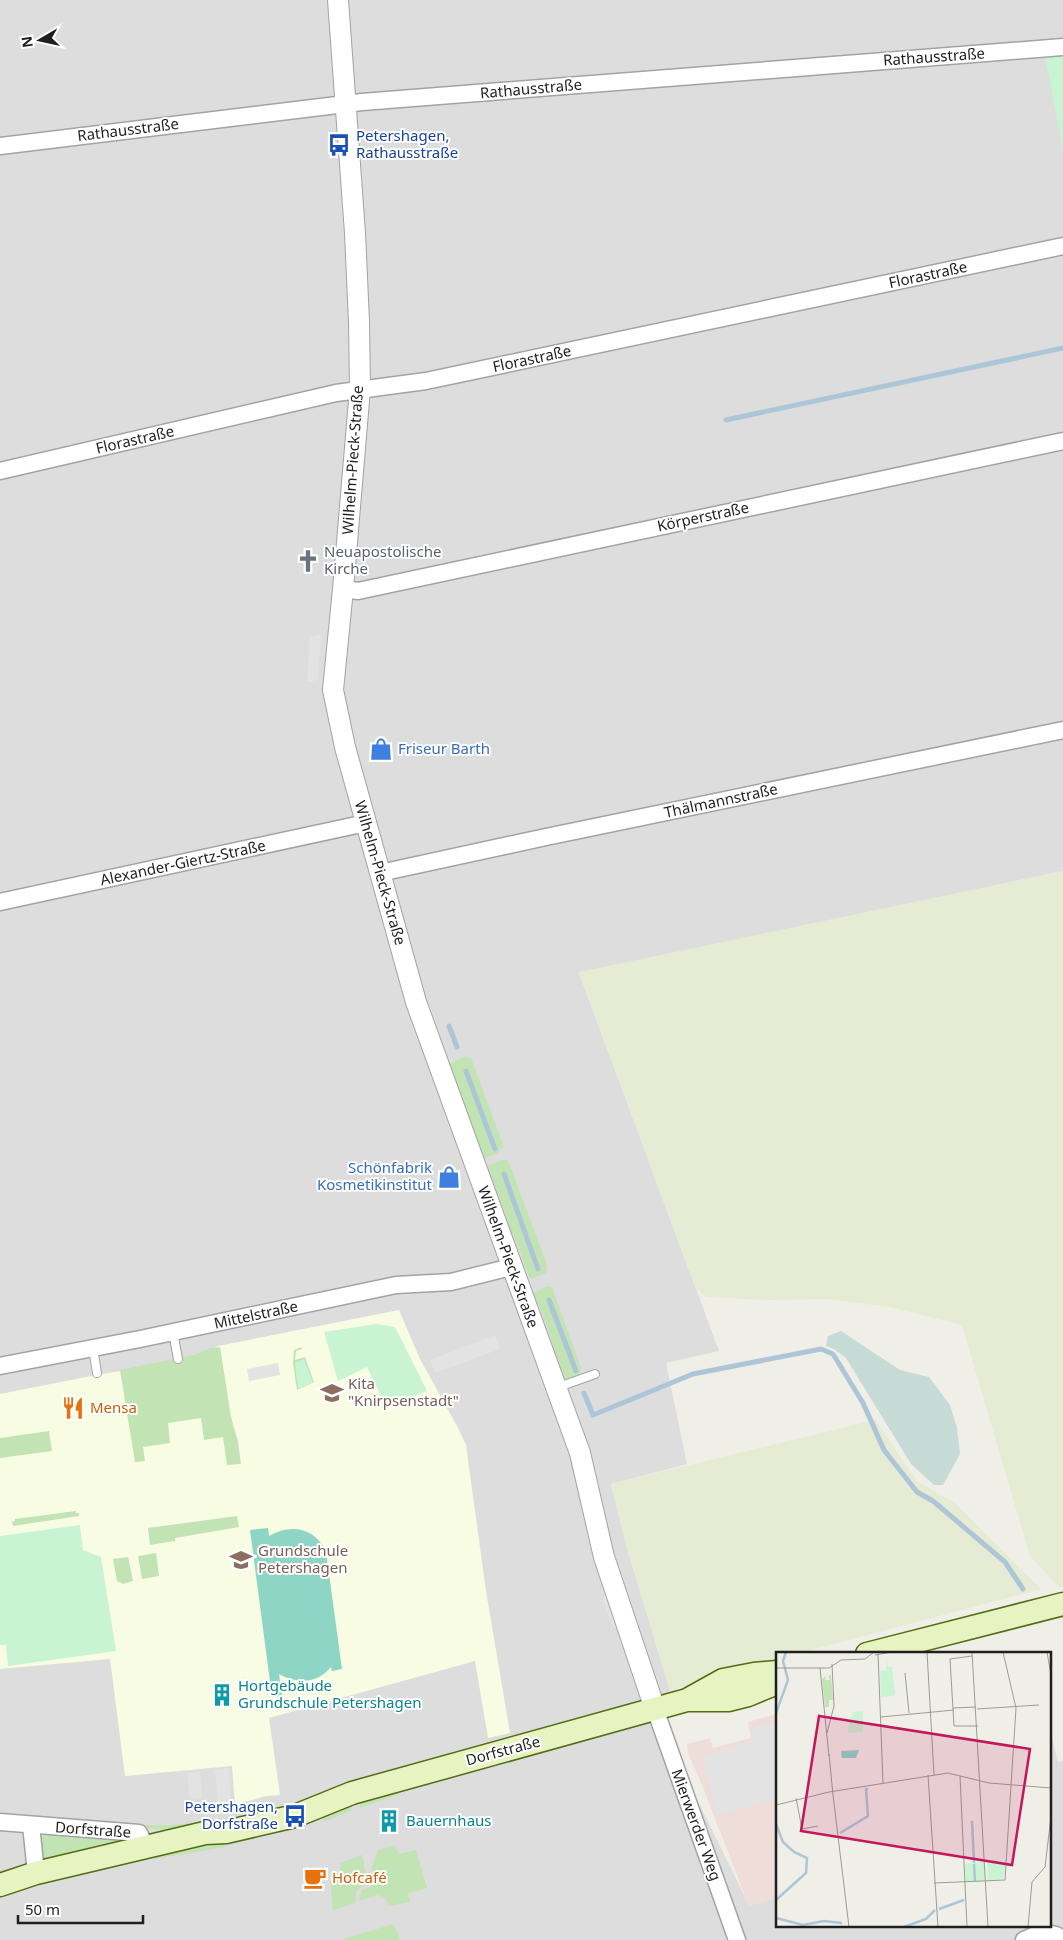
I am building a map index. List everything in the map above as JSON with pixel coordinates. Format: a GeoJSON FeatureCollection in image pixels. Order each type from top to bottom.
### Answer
{"type":"FeatureCollection","features":[{"type":"Feature","properties":{"kind":"main road"},"geometry":{"type":"LineString","coordinates":[[875,1652],[1063,1604]]}},
{"type":"Feature","properties":{"kind":"main road"},"geometry":{"type":"LineString","coordinates":[[688,1700],[723,1680],[776,1672]]}},
{"type":"Feature","properties":{"kind":"main road"},"geometry":{"type":"LineString","coordinates":[[688,1700],[728,1700],[748,1696],[776,1683]]}},
{"type":"Feature","properties":{"kind":"main road","name":"Dorfstraße"},"geometry":{"type":"LineString","coordinates":[[0,1885],[36,1873],[205,1833],[223,1823],[265,1811],[310,1800],[352,1793],[688,1700]]}},
{"type":"Feature","properties":{"kind":"street","name":"Wilhelm-Pieck-Straße"},"geometry":{"type":"LineString","coordinates":[[338,0],[356,243],[360,389],[333,690],[334,700],[416,1002],[580,1453],[604,1557],[655,1709]]}},
{"type":"Feature","properties":{"kind":"street","name":"Rathausstraße"},"geometry":{"type":"LineString","coordinates":[[0,146],[346,104],[1063,47]]}},
{"type":"Feature","properties":{"kind":"street","name":"Florastraße"},"geometry":{"type":"LineString","coordinates":[[0,470],[360,389],[436,379],[1063,246]]}},
{"type":"Feature","properties":{"kind":"street","name":"Körperstraße"},"geometry":{"type":"LineString","coordinates":[[343,589],[358,591],[1063,440]]}},
{"type":"Feature","properties":{"kind":"street","name":"Thälmannstraße"},"geometry":{"type":"LineString","coordinates":[[380,874],[546,837],[1063,730]]}},
{"type":"Feature","properties":{"kind":"street","name":"Alexander-Giertz-Straße"},"geometry":{"type":"LineString","coordinates":[[0,902],[366,823]]}},
{"type":"Feature","properties":{"kind":"street","name":"Mittelstraße"},"geometry":{"type":"LineString","coordinates":[[0,1366],[396,1286],[451,1282],[511,1267]]}},
{"type":"Feature","properties":{"kind":"street","name":"Mierwerder Weg"},"geometry":{"type":"LineString","coordinates":[[655,1709],[737,1940]]}},
{"type":"Feature","properties":{"kind":"street","name":"Dorfstraße"},"geometry":{"type":"LineString","coordinates":[[0,1822],[139,1833],[146,1847]]}},
{"type":"Feature","properties":{"kind":"street","name":"Dorfstraße"},"geometry":{"type":"LineString","coordinates":[[31,1825],[36,1873]]}},
{"type":"Feature","properties":{"kind":"street"},"geometry":{"type":"LineString","coordinates":[[1024,1940],[1042,1929],[1063,1939]]}},
{"type":"Feature","properties":{"kind":"lane"},"geometry":{"type":"LineString","coordinates":[[173,1332],[178,1359]]}},
{"type":"Feature","properties":{"kind":"lane"},"geometry":{"type":"LineString","coordinates":[[93,1348],[97,1373]]}},
{"type":"Feature","properties":{"kind":"lane"},"geometry":{"type":"LineString","coordinates":[[555,1388],[594,1374]]}},
{"type":"Feature","properties":{"kind":"shaded area"},"geometry":{"type":"Polygon","coordinates":[[[0,0],[1063,0],[1063,871],[579,973],[719,1351],[666,1363],[687,1464],[611,1484],[627,1548],[670,1691],[658,1710],[688,1781],[749,1905],[776,1898],[776,1928],[1050,1928],[1050,1730],[1058,1762],[1063,1761],[1063,1940],[0,1940],[0,0]]]}},
{"type":"Feature","properties":{"kind":"shaded area"},"geometry":{"type":"Polygon","coordinates":[[[321,634],[318,680],[307,682],[310,637],[321,634]]]}},
{"type":"Feature","properties":{"kind":"shaded area"},"geometry":{"type":"Polygon","coordinates":[[[1063,871],[1063,1586],[1059,1587],[1030,1556],[962,1325],[890,1307],[826,1299],[770,1300],[706,1297],[695,1287],[579,972],[1063,871]]]}},
{"type":"Feature","properties":{"kind":"shaded area","name":"Grundschule Petershagen"},"geometry":{"type":"Polygon","coordinates":[[[399,1310],[420,1359],[466,1445],[486,1591],[510,1733],[488,1738],[475,1661],[269,1718],[280,1795],[266,1796],[235,1805],[232,1766],[125,1776],[110,1659],[0,1669],[0,1394],[191,1359],[218,1346],[399,1310]]]}},
{"type":"Feature","properties":{"kind":"shaded area"},"geometry":{"type":"Polygon","coordinates":[[[841,1331],[900,1370],[929,1377],[950,1405],[957,1428],[960,1454],[943,1485],[934,1485],[911,1464],[846,1358],[834,1349],[826,1346],[828,1336],[841,1331]]]}},
{"type":"Feature","properties":{"kind":"shaded area"},"geometry":{"type":"Polygon","coordinates":[[[495,1335],[500,1349],[435,1373],[430,1360],[495,1335]]]}},
{"type":"Feature","properties":{"kind":"shaded area"},"geometry":{"type":"Polygon","coordinates":[[[278,1363],[280,1375],[249,1381],[247,1369],[278,1363]]]}},
{"type":"Feature","properties":{"kind":"shaded area"},"geometry":{"type":"Polygon","coordinates":[[[875,1420],[917,1481],[956,1504],[1041,1589],[804,1652],[776,1652],[776,1659],[727,1672],[670,1691],[627,1548],[611,1484],[875,1420]]]}},
{"type":"Feature","properties":{"kind":"shaded area"},"geometry":{"type":"Polygon","coordinates":[[[268,1528],[269,1536],[286,1530],[302,1530],[309,1533],[322,1544],[326,1552],[342,1669],[332,1671],[331,1667],[320,1677],[306,1681],[293,1680],[279,1674],[282,1696],[272,1697],[250,1530],[268,1528]]]}},
{"type":"Feature","properties":{"kind":"shaded area"},"geometry":{"type":"Polygon","coordinates":[[[606,1593],[619,1628],[613,1627],[602,1597],[606,1593]]]}},
{"type":"Feature","properties":{"kind":"shaded area"},"geometry":{"type":"Polygon","coordinates":[[[776,1714],[776,1898],[749,1906],[689,1756],[687,1744],[710,1738],[713,1748],[751,1738],[748,1722],[776,1714]]]}},
{"type":"Feature","properties":{"kind":"shaded area"},"geometry":{"type":"Polygon","coordinates":[[[776,1721],[776,1799],[717,1815],[701,1756],[754,1742],[751,1728],[776,1721]]]}},
{"type":"Feature","properties":{"kind":"shaded area"},"geometry":{"type":"Polygon","coordinates":[[[229,1768],[231,1801],[218,1803],[215,1770],[229,1768]]]}},
{"type":"Feature","properties":{"kind":"shaded area"},"geometry":{"type":"Polygon","coordinates":[[[200,1772],[202,1798],[190,1799],[187,1773],[200,1772]]]}},
{"type":"Feature","properties":{"kind":"green space"},"geometry":{"type":"Polygon","coordinates":[[[1063,53],[1063,150],[1045,55],[1063,53]]]}},
{"type":"Feature","properties":{"kind":"green space"},"geometry":{"type":"Polygon","coordinates":[[[463,1057],[471,1058],[504,1147],[498,1153],[482,1159],[445,1066],[463,1057]]]}},
{"type":"Feature","properties":{"kind":"green space"},"geometry":{"type":"Polygon","coordinates":[[[500,1160],[508,1160],[547,1265],[546,1273],[530,1279],[514,1236],[506,1232],[508,1220],[493,1181],[486,1178],[485,1167],[500,1160]]]}},
{"type":"Feature","properties":{"kind":"green space"},"geometry":{"type":"Polygon","coordinates":[[[548,1286],[552,1287],[581,1368],[579,1375],[562,1380],[553,1358],[553,1344],[539,1305],[531,1299],[531,1294],[548,1286]]]}},
{"type":"Feature","properties":{"kind":"green space"},"geometry":{"type":"Polygon","coordinates":[[[376,1324],[395,1327],[427,1391],[386,1407],[367,1367],[338,1381],[324,1332],[376,1324]]]}},
{"type":"Feature","properties":{"kind":"green space"},"geometry":{"type":"Polygon","coordinates":[[[220,1347],[231,1417],[238,1442],[241,1464],[227,1465],[223,1437],[204,1440],[201,1418],[168,1423],[170,1443],[143,1447],[145,1461],[135,1462],[120,1370],[194,1355],[210,1348],[220,1347]]]}},
{"type":"Feature","properties":{"kind":"green space"},"geometry":{"type":"Polygon","coordinates":[[[302,1347],[302,1349],[296,1351],[295,1360],[305,1357],[314,1382],[297,1390],[293,1363],[294,1350],[302,1347]]]}},
{"type":"Feature","properties":{"kind":"green space"},"geometry":{"type":"Polygon","coordinates":[[[304,1359],[313,1382],[298,1389],[295,1363],[304,1359]]]}},
{"type":"Feature","properties":{"kind":"green space"},"geometry":{"type":"Polygon","coordinates":[[[49,1431],[52,1451],[0,1458],[0,1438],[49,1431]]]}},
{"type":"Feature","properties":{"kind":"green space"},"geometry":{"type":"Polygon","coordinates":[[[76,1511],[76,1513],[79,1513],[79,1516],[13,1526],[12,1522],[15,1519],[76,1511]]]}},
{"type":"Feature","properties":{"kind":"green space"},"geometry":{"type":"Polygon","coordinates":[[[237,1516],[239,1527],[175,1538],[175,1541],[150,1545],[148,1528],[237,1516]]]}},
{"type":"Feature","properties":{"kind":"green space"},"geometry":{"type":"Polygon","coordinates":[[[80,1525],[83,1550],[101,1557],[116,1651],[8,1666],[6,1645],[0,1645],[0,1536],[80,1525]]]}},
{"type":"Feature","properties":{"kind":"green space"},"geometry":{"type":"Polygon","coordinates":[[[156,1553],[159,1576],[142,1579],[138,1556],[156,1553]]]}},
{"type":"Feature","properties":{"kind":"green space"},"geometry":{"type":"Polygon","coordinates":[[[128,1557],[133,1581],[123,1584],[117,1581],[113,1559],[128,1557]]]}},
{"type":"Feature","properties":{"kind":"green space"},"geometry":{"type":"Polygon","coordinates":[[[397,1791],[400,1794],[360,1808],[360,1802],[397,1791]]]}},
{"type":"Feature","properties":{"kind":"green space"},"geometry":{"type":"Polygon","coordinates":[[[348,1806],[352,1807],[350,1811],[324,1822],[322,1814],[348,1806]]]}},
{"type":"Feature","properties":{"kind":"green space"},"geometry":{"type":"Polygon","coordinates":[[[208,1821],[208,1823],[169,1830],[147,1828],[146,1825],[173,1825],[208,1821]]]}},
{"type":"Feature","properties":{"kind":"green space"},"geometry":{"type":"Polygon","coordinates":[[[43,1832],[121,1838],[120,1843],[47,1860],[41,1856],[39,1837],[43,1832]]]}},
{"type":"Feature","properties":{"kind":"green space"},"geometry":{"type":"Polygon","coordinates":[[[222,1841],[226,1847],[154,1859],[156,1855],[222,1841]]]}},
{"type":"Feature","properties":{"kind":"green space"},"geometry":{"type":"Polygon","coordinates":[[[395,1845],[399,1854],[416,1850],[427,1888],[408,1893],[410,1902],[389,1906],[385,1898],[378,1895],[359,1901],[362,1890],[370,1887],[374,1879],[372,1867],[378,1850],[395,1845]]]}},
{"type":"Feature","properties":{"kind":"green space"},"geometry":{"type":"Polygon","coordinates":[[[362,1855],[366,1873],[354,1878],[342,1876],[340,1863],[362,1855]]]}},
{"type":"Feature","properties":{"kind":"green space"},"geometry":{"type":"Polygon","coordinates":[[[369,1872],[370,1879],[356,1892],[355,1903],[333,1910],[330,1881],[341,1878],[354,1878],[369,1872]]]}},
{"type":"Feature","properties":{"kind":"green space"},"geometry":{"type":"Polygon","coordinates":[[[393,1924],[400,1940],[341,1940],[393,1924]]]}},
{"type":"Feature","properties":{"kind":"waterway"},"geometry":{"type":"LineString","coordinates":[[726,420],[1063,348]]}},
{"type":"Feature","properties":{"kind":"waterway"},"geometry":{"type":"LineString","coordinates":[[449,1026],[457,1047]]}},
{"type":"Feature","properties":{"kind":"waterway"},"geometry":{"type":"LineString","coordinates":[[466,1071],[495,1149]]}},
{"type":"Feature","properties":{"kind":"waterway"},"geometry":{"type":"LineString","coordinates":[[504,1174],[538,1269]]}},
{"type":"Feature","properties":{"kind":"waterway"},"geometry":{"type":"LineString","coordinates":[[549,1300],[576,1371]]}},
{"type":"Feature","properties":{"kind":"waterway"},"geometry":{"type":"LineString","coordinates":[[584,1393],[593,1415],[693,1374],[821,1349],[833,1354],[863,1403],[884,1450],[917,1492],[933,1501],[1005,1562],[1023,1589]]}},
{"type":"Feature","properties":{"kind":"place","name":"Petershagen, Rathausstraße"},"geometry":{"type":"Point","coordinates":[339,145]}},
{"type":"Feature","properties":{"kind":"place","name":"Neuapostolische Kirche"},"geometry":{"type":"Point","coordinates":[308,561]}},
{"type":"Feature","properties":{"kind":"place","name":"Friseur Barth"},"geometry":{"type":"Point","coordinates":[381,749]}},
{"type":"Feature","properties":{"kind":"place","name":"Schönfabrik Kosmetikinstitut"},"geometry":{"type":"Point","coordinates":[449,1177]}},
{"type":"Feature","properties":{"kind":"place","name":"Kita \"Knirpsenstadt\""},"geometry":{"type":"Point","coordinates":[332,1393]}},
{"type":"Feature","properties":{"kind":"place","name":"Mensa"},"geometry":{"type":"Point","coordinates":[73,1408]}},
{"type":"Feature","properties":{"kind":"place","name":"Grundschule Petershagen"},"geometry":{"type":"Point","coordinates":[241,1560]}},
{"type":"Feature","properties":{"kind":"place","name":"Hortgebäude Grundschule Petershagen"},"geometry":{"type":"Point","coordinates":[222,1695]}},
{"type":"Feature","properties":{"kind":"place","name":"Petershagen, Dorfstraße"},"geometry":{"type":"Point","coordinates":[295,1816]}},
{"type":"Feature","properties":{"kind":"place","name":"Bauernhaus"},"geometry":{"type":"Point","coordinates":[389,1821]}},
{"type":"Feature","properties":{"kind":"place","name":"Hofcafé"},"geometry":{"type":"Point","coordinates":[315,1878]}}]}
